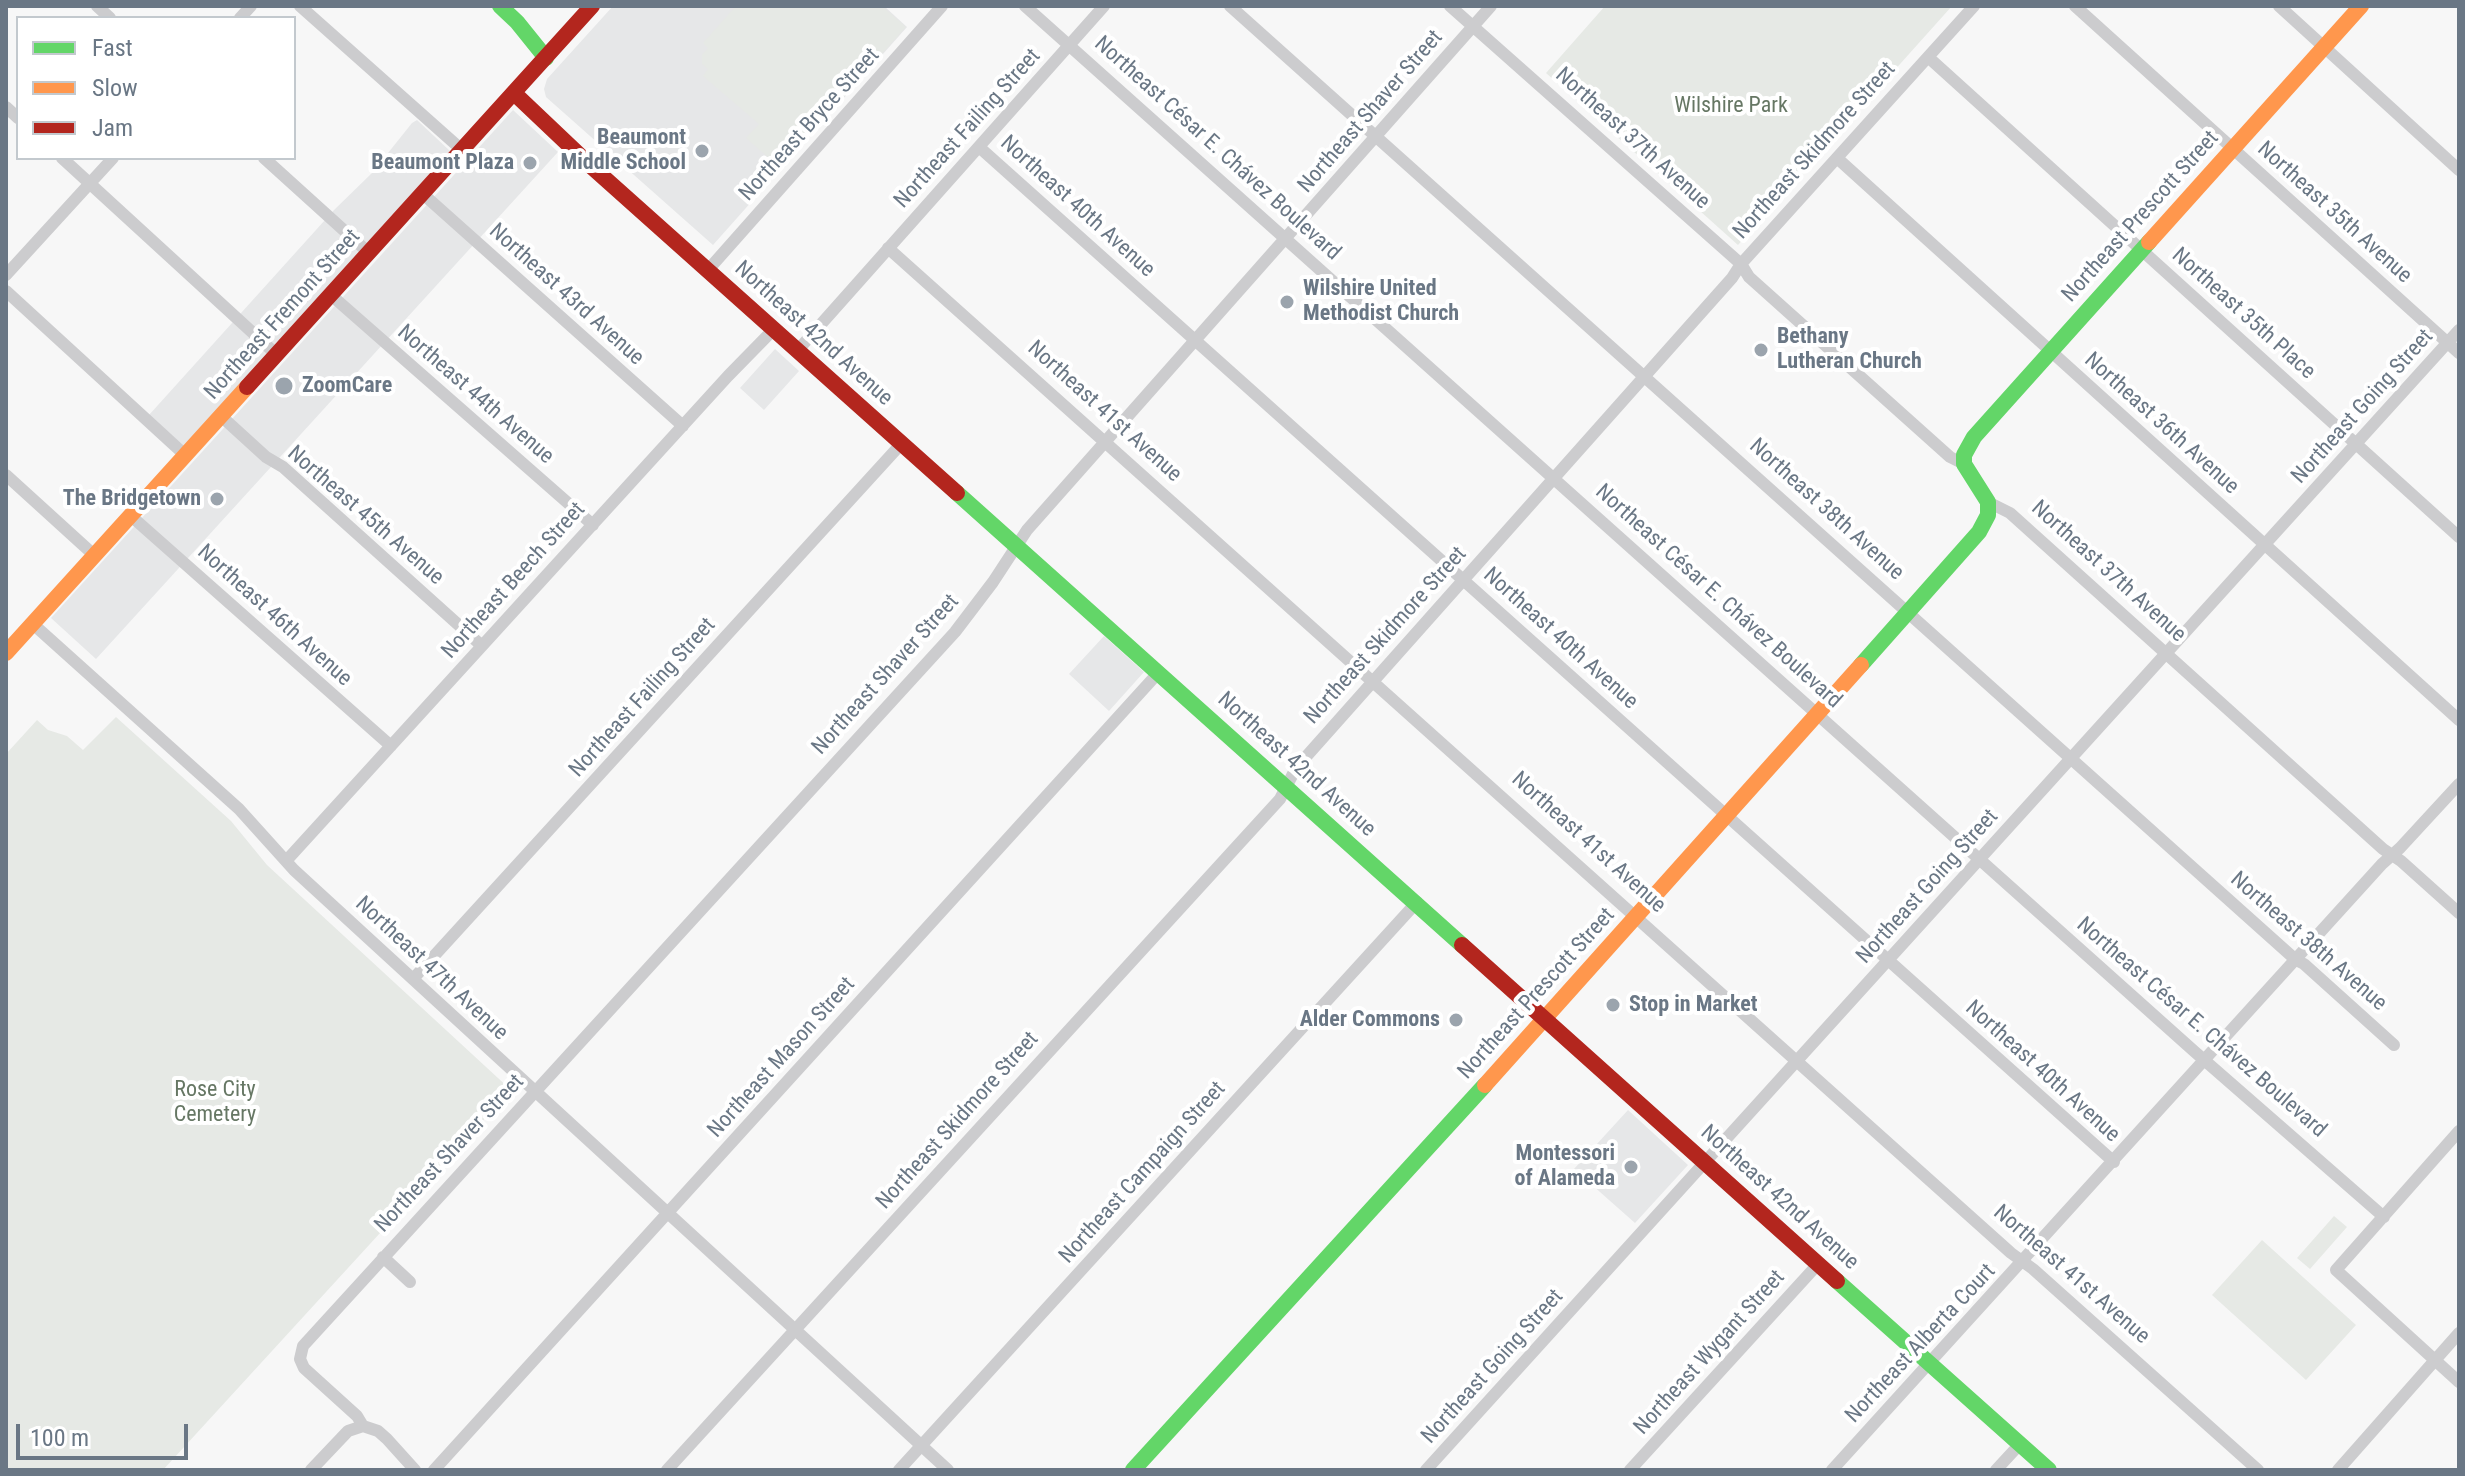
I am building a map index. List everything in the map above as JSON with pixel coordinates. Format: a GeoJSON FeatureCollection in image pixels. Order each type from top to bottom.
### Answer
{"type":"FeatureCollection","features":[{"type":"Feature","properties":{"kind":"street"},"geometry":{"type":"LineString","coordinates":[[300,6],[462,150]]}},
{"type":"Feature","properties":{"kind":"street"},"geometry":{"type":"LineString","coordinates":[[500,6],[546,58]]}},
{"type":"Feature","properties":{"kind":"street","name":"Northeast Fremont Street"},"geometry":{"type":"LineString","coordinates":[[6,653],[592,6]]}},
{"type":"Feature","properties":{"kind":"street","name":"Northeast Bryce Street"},"geometry":{"type":"LineString","coordinates":[[708,270],[942,6]]}},
{"type":"Feature","properties":{"kind":"street","name":"Northeast César E. Chávez Boulevard"},"geometry":{"type":"LineString","coordinates":[[1025,6],[2384,1217]]}},
{"type":"Feature","properties":{"kind":"street","name":"Northeast Failing Street"},"geometry":{"type":"LineString","coordinates":[[798,350],[1104,6]]}},
{"type":"Feature","properties":{"kind":"street","name":"Northeast 38th Avenue"},"geometry":{"type":"LineString","coordinates":[[1230,6],[2394,1045]]}},
{"type":"Feature","properties":{"kind":"street","name":"Northeast 37th Avenue"},"geometry":{"type":"LineString","coordinates":[[1450,6],[1741,264],[1749,277],[1843,362],[1950,457],[1964,464],[1988,502],[2010,513],[2459,913]]}},
{"type":"Feature","properties":{"kind":"street","name":"Northeast Shaver Street"},"geometry":{"type":"LineString","coordinates":[[363,1426],[357,1416],[304,1368],[300,1359],[303,1346],[955,632],[1027,530],[1491,6]]}},
{"type":"Feature","properties":{"kind":"street","name":"Northeast Skidmore Street"},"geometry":{"type":"LineString","coordinates":[[667,1470],[1280,799],[1296,768],[1732,278],[1741,264],[1974,6]]}},
{"type":"Feature","properties":{"kind":"street","name":"Northeast 35th Avenue"},"geometry":{"type":"LineString","coordinates":[[2075,6],[2459,353]]}},
{"type":"Feature","properties":{"kind":"street"},"geometry":{"type":"LineString","coordinates":[[2279,6],[2459,170]]}},
{"type":"Feature","properties":{"kind":"street","name":"Northeast Prescott Street"},"geometry":{"type":"LineString","coordinates":[[1964,464],[1964,455],[1974,437],[2361,6]]}},
{"type":"Feature","properties":{"kind":"street","name":"Northeast 35th Place"},"geometry":{"type":"LineString","coordinates":[[1928,57],[2459,537]]}},
{"type":"Feature","properties":{"kind":"street","name":"Northeast 42nd Avenue"},"geometry":{"type":"LineString","coordinates":[[514,93],[2049,1470]]}},
{"type":"Feature","properties":{"kind":"street","name":"Northeast 40th Avenue"},"geometry":{"type":"LineString","coordinates":[[979,147],[2114,1162]]}},
{"type":"Feature","properties":{"kind":"street","name":"Northeast 36th Avenue"},"geometry":{"type":"LineString","coordinates":[[1837,158],[2459,720]]}},
{"type":"Feature","properties":{"kind":"street"},"geometry":{"type":"LineString","coordinates":[[64,160],[277,355]]}},
{"type":"Feature","properties":{"kind":"street"},"geometry":{"type":"LineString","coordinates":[[6,275],[111,160]]}},
{"type":"Feature","properties":{"kind":"street"},"geometry":{"type":"LineString","coordinates":[[266,160],[369,253]]}},
{"type":"Feature","properties":{"kind":"street","name":"Northeast 43rd Avenue"},"geometry":{"type":"LineString","coordinates":[[423,194],[683,426]]}},
{"type":"Feature","properties":{"kind":"street","name":"Northeast 41st Avenue"},"geometry":{"type":"LineString","coordinates":[[888,248],[2258,1470]]}},
{"type":"Feature","properties":{"kind":"street"},"geometry":{"type":"LineString","coordinates":[[6,291],[185,455]]}},
{"type":"Feature","properties":{"kind":"street","name":"Northeast 44th Avenue"},"geometry":{"type":"LineString","coordinates":[[331,295],[593,525]]}},
{"type":"Feature","properties":{"kind":"street","name":"Northeast Beech Street"},"geometry":{"type":"LineString","coordinates":[[286,861],[774,329]]}},
{"type":"Feature","properties":{"kind":"street","name":"Northeast Going Street"},"geometry":{"type":"LineString","coordinates":[[1426,1470],[2459,330]]}},
{"type":"Feature","properties":{"kind":"street","name":"Northeast 45th Avenue"},"geometry":{"type":"LineString","coordinates":[[221,416],[266,457],[283,467],[482,646]]}},
{"type":"Feature","properties":{"kind":"street","name":"Northeast Failing Street"},"geometry":{"type":"LineString","coordinates":[[413,979],[902,443]]}},
{"type":"Feature","properties":{"kind":"street"},"geometry":{"type":"LineString","coordinates":[[6,475],[94,555]]}},
{"type":"Feature","properties":{"kind":"street","name":"Northeast Prescott Street"},"geometry":{"type":"LineString","coordinates":[[1133,1470],[1638,917],[1979,532],[1988,515],[1988,502]]}},
{"type":"Feature","properties":{"kind":"street","name":"Northeast 46th Avenue"},"geometry":{"type":"LineString","coordinates":[[131,516],[391,746]]}},
{"type":"Feature","properties":{"kind":"street","name":"Northeast 47th Avenue"},"geometry":{"type":"LineString","coordinates":[[33,624],[239,809],[286,861],[948,1470]]}},
{"type":"Feature","properties":{"kind":"street","name":"Northeast Mason Street"},"geometry":{"type":"LineString","coordinates":[[434,1470],[1159,672]]}},
{"type":"Feature","properties":{"kind":"street","name":"Northeast Alberta Court"},"geometry":{"type":"LineString","coordinates":[[1832,1470],[2459,784]]}},
{"type":"Feature","properties":{"kind":"street","name":"Northeast Campaign Street"},"geometry":{"type":"LineString","coordinates":[[899,1470],[1417,902]]}},
{"type":"Feature","properties":{"kind":"street"},"geometry":{"type":"LineString","coordinates":[[2459,1131],[2336,1270],[2459,1382]]}},
{"type":"Feature","properties":{"kind":"street"},"geometry":{"type":"LineString","coordinates":[[383,1257],[410,1282]]}},
{"type":"Feature","properties":{"kind":"street","name":"Northeast Wygant Street"},"geometry":{"type":"LineString","coordinates":[[1630,1470],[1819,1263]]}},
{"type":"Feature","properties":{"kind":"street"},"geometry":{"type":"LineString","coordinates":[[2338,1470],[2459,1333]]}},
{"type":"Feature","properties":{"kind":"street"},"geometry":{"type":"LineString","coordinates":[[311,1470],[348,1431],[363,1426],[378,1431],[415,1470]]}},
{"type":"Feature","properties":{"kind":"street"},"geometry":{"type":"LineString","coordinates":[[1996,1470],[2020,1444]]}},
{"type":"Feature","properties":{"kind":"shaded area","name":"Beaumont Middle School"},"geometry":{"type":"Polygon","coordinates":[[[613,6],[884,6],[907,27],[713,245],[546,97],[544,89],[547,79],[613,6]]]}},
{"type":"Feature","properties":{"kind":"shaded area"},"geometry":{"type":"Polygon","coordinates":[[[513,110],[558,152],[96,659],[51,618],[513,110]]]}},
{"type":"Feature","properties":{"kind":"shaded area"},"geometry":{"type":"Polygon","coordinates":[[[417,120],[450,151],[185,447],[149,415],[417,120]]]}},
{"type":"Feature","properties":{"kind":"shaded area"},"geometry":{"type":"Polygon","coordinates":[[[775,349],[799,371],[764,410],[740,388],[775,349]]]}},
{"type":"Feature","properties":{"kind":"shaded area"},"geometry":{"type":"Polygon","coordinates":[[[1104,636],[1144,672],[1109,711],[1069,674],[1104,636]]]}},
{"type":"Feature","properties":{"kind":"shaded area","name":"Montessori of Alameda"},"geometry":{"type":"Polygon","coordinates":[[[1628,1110],[1688,1165],[1635,1223],[1574,1169],[1628,1110]]]}},
{"type":"Feature","properties":{"kind":"green space"},"geometry":{"type":"Polygon","coordinates":[[[736,6],[882,6],[906,27],[776,172],[777,165],[746,138],[759,124],[703,76],[708,69],[702,64],[702,55],[708,48],[703,43],[736,6]]]}},
{"type":"Feature","properties":{"kind":"green space","name":"Wilshire Park"},"geometry":{"type":"Polygon","coordinates":[[[1605,6],[1952,6],[1738,245],[1546,73],[1605,6]]]}},
{"type":"Feature","properties":{"kind":"green space","name":"Rose City Cemetery"},"geometry":{"type":"Polygon","coordinates":[[[116,717],[231,821],[267,865],[511,1090],[163,1470],[6,1470],[6,754],[37,720],[48,730],[67,736],[83,750],[116,717]]]}},
{"type":"Feature","properties":{"kind":"green space"},"geometry":{"type":"Polygon","coordinates":[[[2334,1216],[2347,1227],[2310,1269],[2297,1258],[2334,1216]]]}},
{"type":"Feature","properties":{"kind":"green space"},"geometry":{"type":"Polygon","coordinates":[[[2262,1240],[2356,1325],[2306,1380],[2212,1295],[2262,1240]]]}},
{"type":"Feature","properties":{"kind":"traffic: fast"},"geometry":{"type":"LineString","coordinates":[[500,6],[546,58]]}},
{"type":"Feature","properties":{"kind":"traffic: fast"},"geometry":{"type":"LineString","coordinates":[[1861,665],[1979,532],[1988,515],[1988,502],[1964,464],[1964,455],[1974,437],[2149,242]]}},
{"type":"Feature","properties":{"kind":"traffic: fast"},"geometry":{"type":"LineString","coordinates":[[957,493],[1462,945]]}},
{"type":"Feature","properties":{"kind":"traffic: fast"},"geometry":{"type":"LineString","coordinates":[[1133,1470],[1485,1085]]}},
{"type":"Feature","properties":{"kind":"traffic: fast"},"geometry":{"type":"LineString","coordinates":[[1837,1281],[2049,1470]]}},
{"type":"Feature","properties":{"kind":"traffic: slow"},"geometry":{"type":"LineString","coordinates":[[2149,242],[2361,6]]}},
{"type":"Feature","properties":{"kind":"traffic: slow"},"geometry":{"type":"LineString","coordinates":[[6,653],[247,387]]}},
{"type":"Feature","properties":{"kind":"traffic: slow"},"geometry":{"type":"LineString","coordinates":[[1485,1085],[1861,665]]}},
{"type":"Feature","properties":{"kind":"traffic: jam"},"geometry":{"type":"LineString","coordinates":[[247,387],[592,6]]}},
{"type":"Feature","properties":{"kind":"traffic: jam"},"geometry":{"type":"LineString","coordinates":[[514,93],[592,167],[957,493]]}},
{"type":"Feature","properties":{"kind":"traffic: jam"},"geometry":{"type":"LineString","coordinates":[[1462,945],[1837,1281]]}},
{"type":"Feature","properties":{"kind":"place","name":"Beaumont Middle School"},"geometry":{"type":"Point","coordinates":[702,151]}},
{"type":"Feature","properties":{"kind":"place","name":"Beaumont Plaza"},"geometry":{"type":"Point","coordinates":[530,163]}},
{"type":"Feature","properties":{"kind":"place","name":"Wilshire United Methodist Church"},"geometry":{"type":"Point","coordinates":[1287,302]}},
{"type":"Feature","properties":{"kind":"place","name":"Bethany Lutheran Church"},"geometry":{"type":"Point","coordinates":[1761,350]}},
{"type":"Feature","properties":{"kind":"place","name":"ZoomCare"},"geometry":{"type":"Point","coordinates":[284,386]}},
{"type":"Feature","properties":{"kind":"place","name":"The Bridgetown"},"geometry":{"type":"Point","coordinates":[217,499]}},
{"type":"Feature","properties":{"kind":"place","name":"Stop in Market"},"geometry":{"type":"Point","coordinates":[1613,1005]}},
{"type":"Feature","properties":{"kind":"place","name":"Alder Commons"},"geometry":{"type":"Point","coordinates":[1456,1020]}},
{"type":"Feature","properties":{"kind":"place","name":"Montessori of Alameda"},"geometry":{"type":"Point","coordinates":[1631,1167]}}]}
